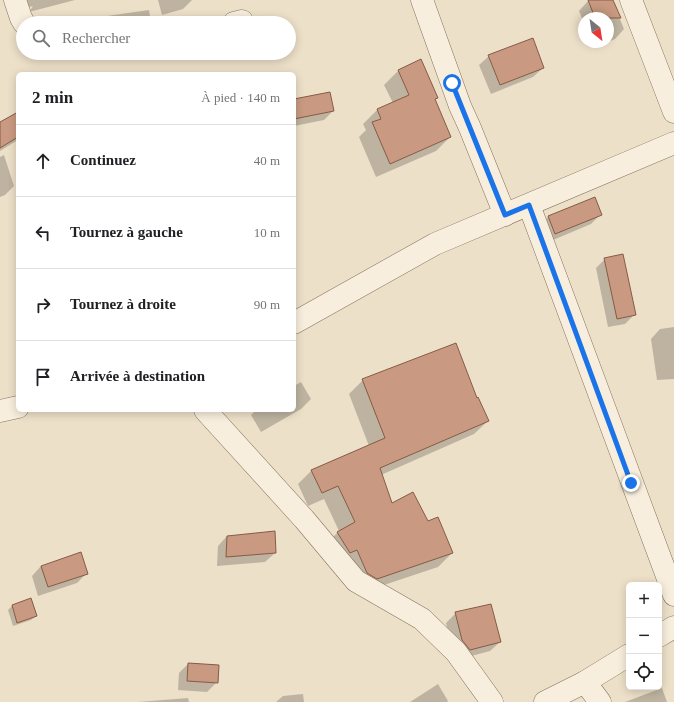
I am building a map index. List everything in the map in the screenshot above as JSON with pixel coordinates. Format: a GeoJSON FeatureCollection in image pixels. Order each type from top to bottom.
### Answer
{"type":"FeatureCollection","features":[{"type":"Feature","properties":{"kind":"street"},"geometry":{"type":"LineString","coordinates":[[15,0],[20,16]]}},
{"type":"Feature","properties":{"kind":"street"},"geometry":{"type":"LineString","coordinates":[[422,0],[460,106],[505,215]]}},
{"type":"Feature","properties":{"kind":"street"},"geometry":{"type":"LineString","coordinates":[[631,0],[674,112]]}},
{"type":"Feature","properties":{"kind":"street"},"geometry":{"type":"LineString","coordinates":[[296,322],[435,244],[674,143]]}},
{"type":"Feature","properties":{"kind":"street"},"geometry":{"type":"LineString","coordinates":[[529,205],[674,595]]}},
{"type":"Feature","properties":{"kind":"street"},"geometry":{"type":"LineString","coordinates":[[0,411],[16,407]]}},
{"type":"Feature","properties":{"kind":"street"},"geometry":{"type":"LineString","coordinates":[[207,412],[304,519],[356,581],[422,619],[456,652],[492,702]]}},
{"type":"Feature","properties":{"kind":"street"},"geometry":{"type":"LineString","coordinates":[[662,634],[674,627]]}},
{"type":"Feature","properties":{"kind":"street"},"geometry":{"type":"LineString","coordinates":[[545,702],[585,682],[626,657]]}},
{"type":"Feature","properties":{"kind":"street"},"geometry":{"type":"LineString","coordinates":[[585,682],[600,702]]}},
{"type":"Feature","properties":{"kind":"building"},"geometry":{"type":"Polygon","coordinates":[[[588,0],[613,0],[621,18],[614,18],[614,12],[593,12],[588,0]]]}},
{"type":"Feature","properties":{"kind":"building"},"geometry":{"type":"Polygon","coordinates":[[[533,38],[544,68],[500,85],[488,55],[533,38]]]}},
{"type":"Feature","properties":{"kind":"building"},"geometry":{"type":"Polygon","coordinates":[[[421,59],[438,98],[435,99],[451,137],[390,164],[372,122],[381,119],[377,109],[409,95],[398,70],[421,59]]]}},
{"type":"Feature","properties":{"kind":"building"},"geometry":{"type":"Polygon","coordinates":[[[330,92],[334,111],[296,119],[296,99],[330,92]]]}},
{"type":"Feature","properties":{"kind":"building"},"geometry":{"type":"Polygon","coordinates":[[[16,113],[16,138],[0,148],[0,122],[16,113]]]}},
{"type":"Feature","properties":{"kind":"building"},"geometry":{"type":"Polygon","coordinates":[[[595,197],[602,215],[555,234],[548,216],[595,197]]]}},
{"type":"Feature","properties":{"kind":"building"},"geometry":{"type":"Polygon","coordinates":[[[623,254],[636,315],[617,319],[604,258],[623,254]]]}},
{"type":"Feature","properties":{"kind":"building"},"geometry":{"type":"Polygon","coordinates":[[[456,343],[477,398],[478,397],[489,421],[380,468],[392,503],[413,492],[428,521],[438,517],[453,553],[377,579],[367,573],[357,550],[350,553],[337,532],[355,522],[338,486],[322,493],[311,470],[385,438],[362,379],[456,343]]]}},
{"type":"Feature","properties":{"kind":"building"},"geometry":{"type":"Polygon","coordinates":[[[275,531],[276,553],[226,557],[227,536],[275,531]]]}},
{"type":"Feature","properties":{"kind":"building"},"geometry":{"type":"Polygon","coordinates":[[[81,552],[88,574],[48,587],[41,566],[81,552]]]}},
{"type":"Feature","properties":{"kind":"building"},"geometry":{"type":"Polygon","coordinates":[[[31,598],[37,616],[17,623],[12,605],[31,598]]]}},
{"type":"Feature","properties":{"kind":"building"},"geometry":{"type":"Polygon","coordinates":[[[491,604],[501,642],[470,650],[462,640],[455,612],[491,604]]]}},
{"type":"Feature","properties":{"kind":"building"},"geometry":{"type":"Polygon","coordinates":[[[188,663],[219,665],[218,683],[187,681],[188,663]]]}},
{"type":"Feature","properties":{"kind":"route"},"geometry":{"type":"LineString","coordinates":[[452,83],[505,215],[529,205],[631,483]]}}]}
